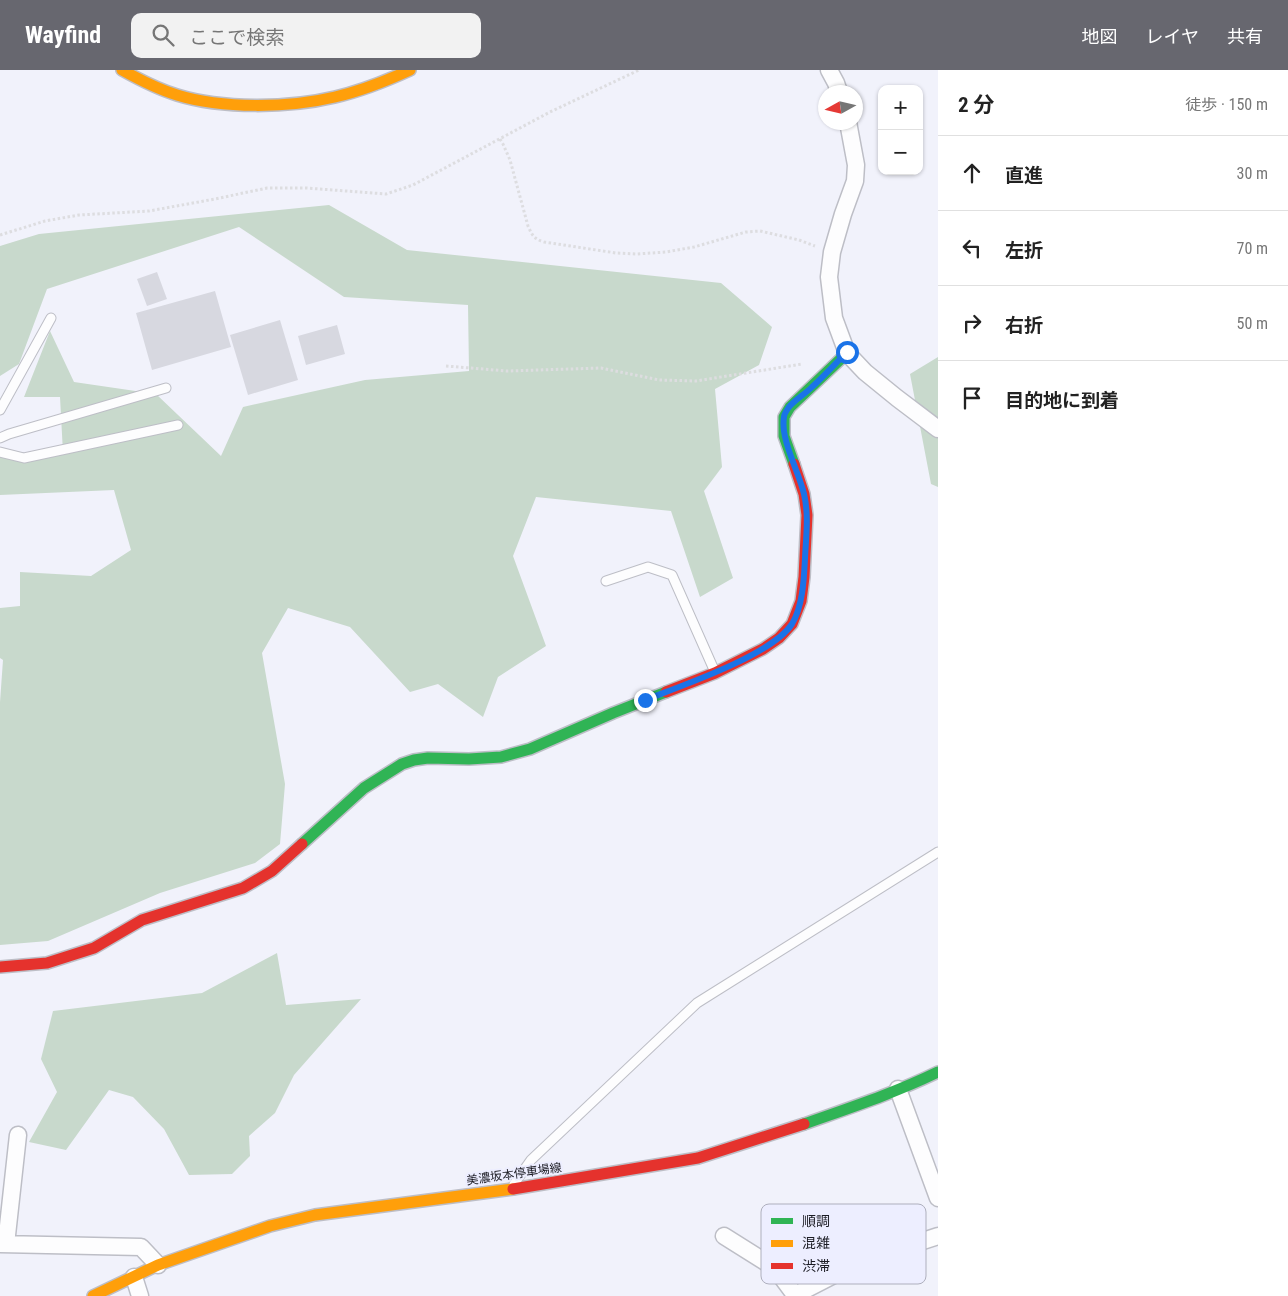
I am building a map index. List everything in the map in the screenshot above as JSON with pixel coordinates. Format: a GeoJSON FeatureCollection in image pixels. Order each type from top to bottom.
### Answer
{"type":"FeatureCollection","features":[{"type":"Feature","properties":{"kind":"street"},"geometry":{"type":"LineString","coordinates":[[122,70],[143,82],[184,98],[232,106],[257,106],[309,102],[336,96],[381,82],[410,70]]}},
{"type":"Feature","properties":{"kind":"street"},"geometry":{"type":"LineString","coordinates":[[829,70],[837,85]]}},
{"type":"Feature","properties":{"kind":"street"},"geometry":{"type":"LineString","coordinates":[[849,130],[856,165],[855,181],[832,252],[829,277],[834,318],[847,352],[865,372],[938,429]]}},
{"type":"Feature","properties":{"kind":"street"},"geometry":{"type":"LineString","coordinates":[[0,967],[47,963],[94,948],[142,920],[243,888],[272,871],[364,788],[383,774],[402,764],[428,758],[469,759],[501,756],[530,749],[715,672],[763,649],[779,638],[792,624],[801,601],[807,515],[804,494],[784,436],[784,416],[790,407],[847,352]]}},
{"type":"Feature","properties":{"kind":"street","name":"美濃坂本停車場線"},"geometry":{"type":"LineString","coordinates":[[93,1296],[158,1265],[270,1226],[315,1215],[511,1189],[698,1158],[781,1132],[898,1089],[938,1072]]}},
{"type":"Feature","properties":{"kind":"street"},"geometry":{"type":"LineString","coordinates":[[898,1089],[938,1198]]}},
{"type":"Feature","properties":{"kind":"street"},"geometry":{"type":"LineString","coordinates":[[18,1135],[3,1244],[141,1247],[158,1265]]}},
{"type":"Feature","properties":{"kind":"street"},"geometry":{"type":"LineString","coordinates":[[724,1236],[761,1259]]}},
{"type":"Feature","properties":{"kind":"street"},"geometry":{"type":"LineString","coordinates":[[926,1240],[938,1236]]}},
{"type":"Feature","properties":{"kind":"street"},"geometry":{"type":"LineString","coordinates":[[134,1277],[140,1296]]}},
{"type":"Feature","properties":{"kind":"street"},"geometry":{"type":"LineString","coordinates":[[787,1284],[795,1295],[816,1284]]}},
{"type":"Feature","properties":{"kind":"lane"},"geometry":{"type":"LineString","coordinates":[[0,410],[51,318]]}},
{"type":"Feature","properties":{"kind":"lane"},"geometry":{"type":"LineString","coordinates":[[0,438],[166,388]]}},
{"type":"Feature","properties":{"kind":"lane"},"geometry":{"type":"LineString","coordinates":[[0,452],[24,458],[178,425]]}},
{"type":"Feature","properties":{"kind":"lane"},"geometry":{"type":"LineString","coordinates":[[606,581],[648,567],[672,575],[715,672]]}},
{"type":"Feature","properties":{"kind":"lane"},"geometry":{"type":"LineString","coordinates":[[511,1189],[531,1160],[697,1003],[938,852]]}},
{"type":"Feature","properties":{"kind":"path"},"geometry":{"type":"LineString","coordinates":[[0,235],[45,221],[79,215],[149,211],[267,188],[306,188],[386,194],[413,185],[550,112],[639,70]]}},
{"type":"Feature","properties":{"kind":"path"},"geometry":{"type":"LineString","coordinates":[[500,139],[510,160],[528,226],[532,236],[537,240],[616,253],[637,254],[666,252],[694,247],[746,232],[760,231],[798,240],[832,252]]}},
{"type":"Feature","properties":{"kind":"path"},"geometry":{"type":"LineString","coordinates":[[446,366],[507,371],[601,368],[659,380],[696,381],[806,364]]}},
{"type":"Feature","properties":{"kind":"green space"},"geometry":{"type":"Polygon","coordinates":[[[329,205],[407,250],[721,283],[772,327],[759,365],[715,389],[722,467],[704,491],[733,578],[700,597],[671,511],[536,497],[513,556],[546,646],[498,677],[483,717],[438,684],[410,692],[350,627],[288,608],[262,653],[285,784],[280,844],[255,863],[160,893],[48,941],[0,945],[0,702],[3,660],[0,658],[0,608],[20,606],[20,572],[91,576],[131,550],[114,490],[0,495],[0,455],[63,453],[60,397],[24,397],[50,331],[74,382],[156,394],[221,456],[243,407],[365,380],[469,371],[468,305],[344,297],[239,227],[47,289],[19,364],[0,376],[0,246],[39,234],[329,205]]]}},
{"type":"Feature","properties":{"kind":"green space"},"geometry":{"type":"Polygon","coordinates":[[[938,357],[938,487],[931,484],[910,374],[938,357]]]}},
{"type":"Feature","properties":{"kind":"green space"},"geometry":{"type":"Polygon","coordinates":[[[277,953],[286,1005],[361,999],[294,1075],[275,1113],[249,1136],[250,1156],[232,1174],[189,1175],[164,1129],[133,1097],[109,1090],[66,1150],[29,1142],[57,1092],[41,1059],[53,1011],[202,993],[277,953]]]}},
{"type":"Feature","properties":{"kind":"building"},"geometry":{"type":"Polygon","coordinates":[[[157,272],[167,299],[147,306],[137,279],[157,272]]]}},
{"type":"Feature","properties":{"kind":"building"},"geometry":{"type":"Polygon","coordinates":[[[215,291],[231,347],[152,370],[136,313],[215,291]]]}},
{"type":"Feature","properties":{"kind":"building"},"geometry":{"type":"Polygon","coordinates":[[[280,320],[298,380],[248,395],[230,335],[280,320]]]}},
{"type":"Feature","properties":{"kind":"building"},"geometry":{"type":"Polygon","coordinates":[[[337,325],[345,354],[306,365],[298,336],[337,325]]]}},
{"type":"Feature","properties":{"kind":"traffic: fast"},"geometry":{"type":"LineString","coordinates":[[794,464],[784,436],[784,417],[790,407],[847,353]]}},
{"type":"Feature","properties":{"kind":"traffic: fast"},"geometry":{"type":"LineString","coordinates":[[302,844],[364,788],[402,764],[428,758],[469,759],[501,757],[530,749],[666,692]]}},
{"type":"Feature","properties":{"kind":"traffic: fast"},"geometry":{"type":"LineString","coordinates":[[804,1124],[889,1093],[938,1072]]}},
{"type":"Feature","properties":{"kind":"traffic: slow"},"geometry":{"type":"LineString","coordinates":[[122,70],[162,90],[177,95],[195,100],[235,105],[277,105],[317,101],[354,92],[410,70]]}},
{"type":"Feature","properties":{"kind":"traffic: slow"},"geometry":{"type":"LineString","coordinates":[[93,1296],[158,1265],[270,1226],[315,1215],[513,1189]]}},
{"type":"Feature","properties":{"kind":"traffic: jam"},"geometry":{"type":"LineString","coordinates":[[666,692],[715,673],[763,649],[779,638],[792,624],[801,601],[807,515],[804,494],[794,464]]}},
{"type":"Feature","properties":{"kind":"traffic: jam"},"geometry":{"type":"LineString","coordinates":[[0,967],[47,963],[94,948],[142,920],[243,888],[272,871],[302,844]]}},
{"type":"Feature","properties":{"kind":"traffic: jam"},"geometry":{"type":"LineString","coordinates":[[513,1189],[698,1158],[804,1124]]}},
{"type":"Feature","properties":{"kind":"route"},"geometry":{"type":"LineString","coordinates":[[645,700],[715,672],[763,649],[779,638],[792,624],[801,601],[807,515],[804,494],[784,436],[784,416],[790,407],[847,352]]}}]}
